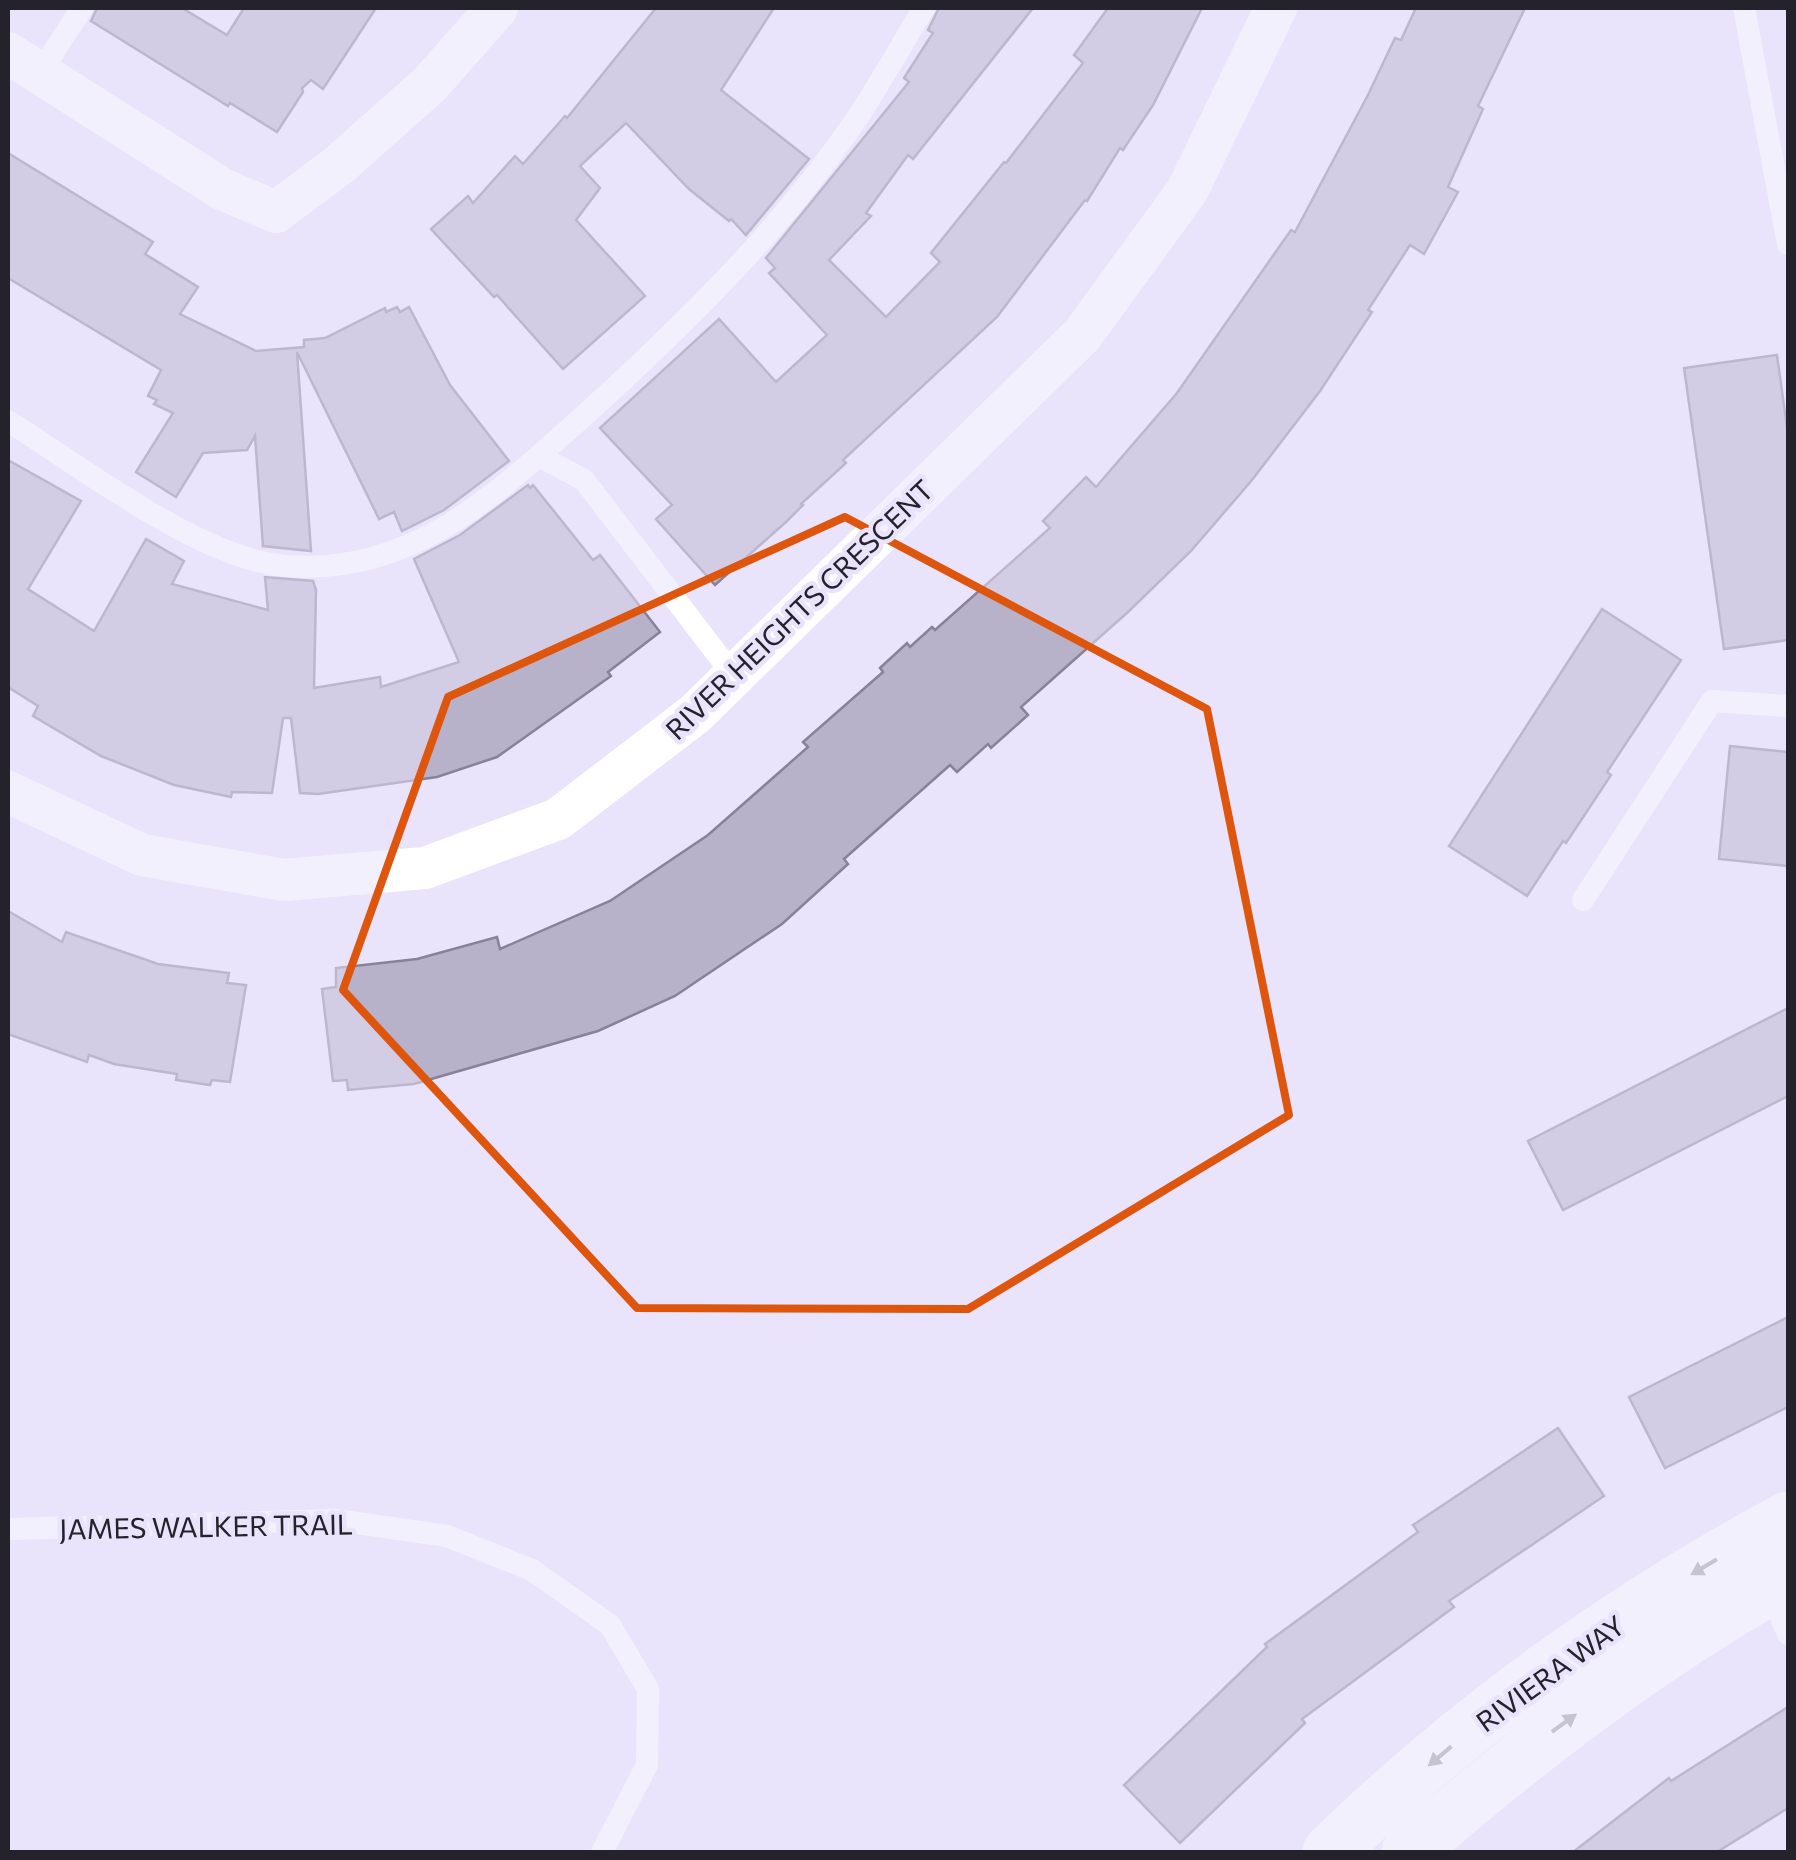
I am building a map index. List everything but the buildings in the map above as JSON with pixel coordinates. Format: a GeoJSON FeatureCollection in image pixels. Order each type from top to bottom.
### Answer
{"type":"FeatureCollection","features":[{"type":"Feature","properties":{"kind":"street"},"geometry":{"type":"LineString","coordinates":[[24,63],[222,189],[276,212],[339,164],[430,84],[498,8]]}},
{"type":"Feature","properties":{"kind":"street","name":"RIVER HEIGHTS CRESCENT"},"geometry":{"type":"LineString","coordinates":[[8,792],[142,855],[284,880],[426,868],[558,819],[695,714],[1082,334],[1186,191],[1276,8]]}},
{"type":"Feature","properties":{"kind":"street","name":"RIVIERA WAY"},"geometry":{"type":"LineString","coordinates":[[1330,1852],[1446,1750],[1612,1624],[1788,1519]]}},
{"type":"Feature","properties":{"kind":"street","name":"RIVIERA WAY"},"geometry":{"type":"LineString","coordinates":[[1409,1852],[1555,1730],[1702,1628],[1782,1600]]}},
{"type":"Feature","properties":{"kind":"lane"},"geometry":{"type":"LineString","coordinates":[[24,63],[82,8]]}},
{"type":"Feature","properties":{"kind":"lane"},"geometry":{"type":"LineString","coordinates":[[8,421],[181,530],[231,554],[285,566],[341,566],[396,553],[446,528],[504,489],[670,338],[769,233],[857,118],[924,8]]}},
{"type":"Feature","properties":{"kind":"lane"},"geometry":{"type":"LineString","coordinates":[[1744,8],[1788,244]]}},
{"type":"Feature","properties":{"kind":"lane"},"geometry":{"type":"LineString","coordinates":[[539,456],[584,480],[734,676]]}},
{"type":"Feature","properties":{"kind":"lane"},"geometry":{"type":"LineString","coordinates":[[1584,900],[1712,701],[1788,706]]}},
{"type":"Feature","properties":{"kind":"lane","name":"JAMES WALKER TRAIL"},"geometry":{"type":"LineString","coordinates":[[8,1528],[336,1520],[447,1536],[532,1570],[610,1625],[648,1689],[647,1766],[602,1852]]}},
{"type":"Feature","properties":{"kind":"highlighted area"},"geometry":{"type":"Polygon","coordinates":[[[845,517],[1207,709],[1289,1115],[968,1309],[637,1308],[343,990],[448,697],[845,517]]]}}]}
